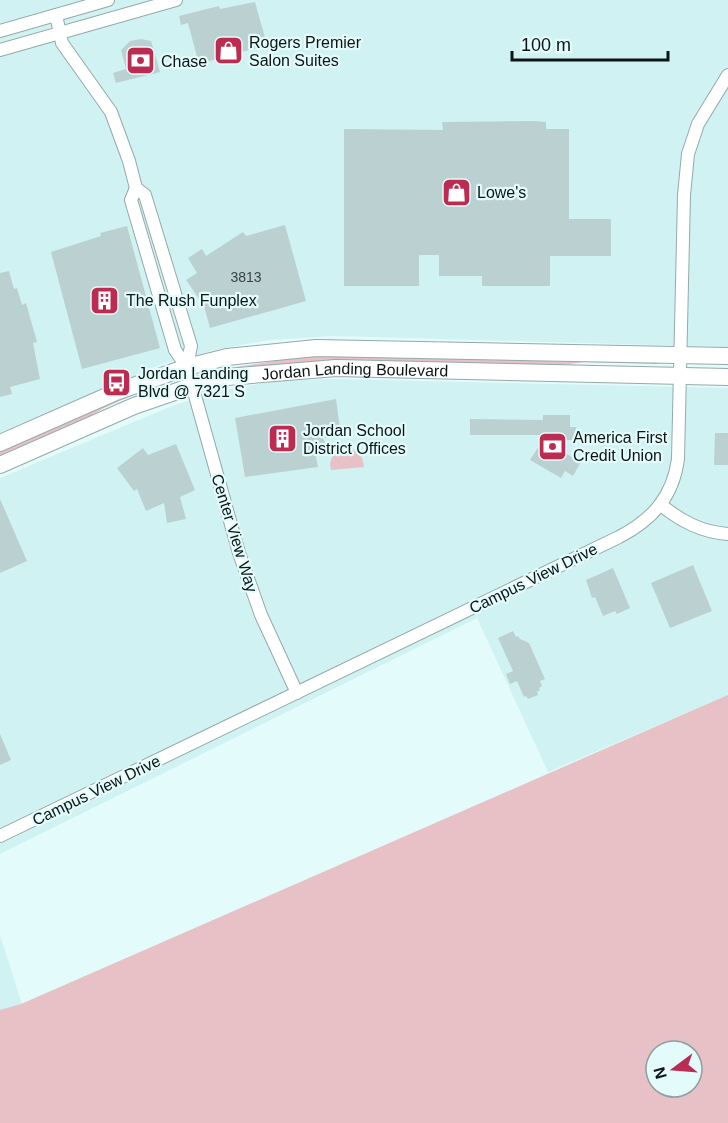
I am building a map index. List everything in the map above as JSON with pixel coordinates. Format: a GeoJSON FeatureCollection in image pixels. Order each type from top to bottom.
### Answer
{"type":"FeatureCollection","features":[{"type":"Feature","properties":{"kind":"main road","name":"Jordan Landing Boulevard"},"geometry":{"type":"LineString","coordinates":[[0,443],[116,392],[187,367],[227,357],[316,348],[728,356]]}},
{"type":"Feature","properties":{"kind":"main road","name":"Jordan Landing Boulevard"},"geometry":{"type":"LineString","coordinates":[[0,465],[134,406],[227,376],[336,368],[728,377]]}},
{"type":"Feature","properties":{"kind":"street"},"geometry":{"type":"LineString","coordinates":[[0,31],[108,0]]}},
{"type":"Feature","properties":{"kind":"street"},"geometry":{"type":"LineString","coordinates":[[0,50],[176,0]]}},
{"type":"Feature","properties":{"kind":"street","name":"Center View Way"},"geometry":{"type":"LineString","coordinates":[[56,15],[64,50],[111,112],[129,161],[136,188],[131,200],[175,350],[187,367],[239,553],[261,615],[297,693]]}},
{"type":"Feature","properties":{"kind":"street","name":"Campus View Drive"},"geometry":{"type":"LineString","coordinates":[[0,836],[632,530],[661,505],[672,486],[676,468],[684,195],[688,154],[698,124],[728,75]]}},
{"type":"Feature","properties":{"kind":"street"},"geometry":{"type":"LineString","coordinates":[[661,505],[694,527],[728,534]]}},
{"type":"Feature","properties":{"kind":"shaded area"},"geometry":{"type":"Polygon","coordinates":[[[0,0],[728,0],[728,347],[335,336],[269,340],[219,349],[162,364],[0,433],[0,0]]]}},
{"type":"Feature","properties":{"kind":"shaded area"},"geometry":{"type":"Polygon","coordinates":[[[324,353],[658,360],[658,364],[585,362],[547,367],[316,362],[254,367],[213,375],[213,372],[218,370],[324,353]]]}},
{"type":"Feature","properties":{"kind":"shaded area"},"geometry":{"type":"Polygon","coordinates":[[[332,379],[728,388],[728,1123],[0,1123],[0,935],[22,1004],[703,706],[548,772],[477,618],[0,854],[0,478],[172,406],[218,391],[276,381],[332,379]]]}},
{"type":"Feature","properties":{"kind":"shaded area"},"geometry":{"type":"Polygon","coordinates":[[[133,395],[104,408],[74,426],[0,459],[0,449],[106,403],[133,395]]]}},
{"type":"Feature","properties":{"kind":"shaded area"},"geometry":{"type":"Polygon","coordinates":[[[344,448],[358,453],[364,467],[331,470],[330,462],[333,456],[344,448]]]}},
{"type":"Feature","properties":{"kind":"shaded area"},"geometry":{"type":"Polygon","coordinates":[[[728,695],[728,1123],[0,1123],[0,1010],[21,1004],[728,695]]]}},
{"type":"Feature","properties":{"kind":"building"},"geometry":{"type":"Polygon","coordinates":[[[255,2],[267,45],[199,64],[188,23],[181,25],[179,16],[219,6],[220,9],[255,2]]]}},
{"type":"Feature","properties":{"kind":"building"},"geometry":{"type":"Polygon","coordinates":[[[141,39],[151,41],[160,72],[116,83],[113,73],[126,69],[121,50],[130,41],[141,39]]]}},
{"type":"Feature","properties":{"kind":"building","name":"Lowe's"},"geometry":{"type":"Polygon","coordinates":[[[442,122],[546,122],[546,129],[569,129],[569,219],[611,219],[611,256],[550,256],[550,286],[482,286],[482,276],[439,276],[439,255],[419,255],[419,286],[344,286],[344,129],[443,130],[442,122]]]}},
{"type":"Feature","properties":{"kind":"building"},"geometry":{"type":"Polygon","coordinates":[[[285,225],[306,301],[210,328],[204,306],[186,280],[197,273],[188,258],[202,249],[206,256],[243,232],[246,236],[285,225]]]}},
{"type":"Feature","properties":{"kind":"building","name":"The Rush Funplex"},"geometry":{"type":"Polygon","coordinates":[[[127,226],[160,348],[82,369],[51,252],[101,236],[100,233],[127,226]]]}},
{"type":"Feature","properties":{"kind":"building"},"geometry":{"type":"Polygon","coordinates":[[[9,271],[22,305],[26,303],[37,342],[33,343],[40,379],[10,387],[12,394],[0,397],[0,273],[9,271]]]}},
{"type":"Feature","properties":{"kind":"building","name":"Jordan School District Offices"},"geometry":{"type":"Polygon","coordinates":[[[336,399],[341,436],[323,438],[327,447],[316,457],[318,467],[245,477],[235,418],[336,399]]]}},
{"type":"Feature","properties":{"kind":"building","name":"America First Credit Union"},"geometry":{"type":"Polygon","coordinates":[[[543,415],[570,415],[570,427],[576,427],[576,440],[565,440],[565,453],[581,462],[573,476],[565,471],[561,478],[530,460],[546,435],[470,435],[470,419],[543,420],[543,415]]]}},
{"type":"Feature","properties":{"kind":"building"},"geometry":{"type":"Polygon","coordinates":[[[715,433],[728,433],[728,465],[714,465],[715,433]]]}},
{"type":"Feature","properties":{"kind":"building"},"geometry":{"type":"Polygon","coordinates":[[[176,444],[195,490],[180,497],[186,519],[167,523],[164,503],[146,511],[137,489],[134,491],[117,468],[143,448],[148,455],[176,444]]]}},
{"type":"Feature","properties":{"kind":"building"},"geometry":{"type":"Polygon","coordinates":[[[0,499],[27,561],[0,573],[0,499]]]}},
{"type":"Feature","properties":{"kind":"building"},"geometry":{"type":"Polygon","coordinates":[[[693,565],[712,611],[670,628],[651,583],[693,565]]]}},
{"type":"Feature","properties":{"kind":"building"},"geometry":{"type":"Polygon","coordinates":[[[613,568],[630,608],[617,614],[615,611],[603,616],[595,597],[592,598],[586,580],[613,568]]]}},
{"type":"Feature","properties":{"kind":"building"},"geometry":{"type":"Polygon","coordinates":[[[513,631],[516,637],[529,643],[545,679],[540,681],[542,686],[537,692],[538,695],[528,699],[524,697],[517,681],[510,684],[506,674],[513,671],[498,638],[513,631]]]}},
{"type":"Feature","properties":{"kind":"building"},"geometry":{"type":"Polygon","coordinates":[[[0,734],[11,760],[0,765],[0,734]]]}},
{"type":"Feature","properties":{"kind":"place","name":"Rogers Premier Salon Suites"},"geometry":{"type":"Point","coordinates":[228,51]}},
{"type":"Feature","properties":{"kind":"place","name":"Chase"},"geometry":{"type":"Point","coordinates":[140,61]}},
{"type":"Feature","properties":{"kind":"place","name":"Lowe's"},"geometry":{"type":"Point","coordinates":[456,192]}},
{"type":"Feature","properties":{"kind":"place","name":"The Rush Funplex"},"geometry":{"type":"Point","coordinates":[105,300]}},
{"type":"Feature","properties":{"kind":"place","name":"Jordan Landing Blvd @ 7321 S"},"geometry":{"type":"Point","coordinates":[117,382]}},
{"type":"Feature","properties":{"kind":"place","name":"Jordan School District Offices"},"geometry":{"type":"Point","coordinates":[282,439]}},
{"type":"Feature","properties":{"kind":"place","name":"America First Credit Union"},"geometry":{"type":"Point","coordinates":[552,446]}}]}
